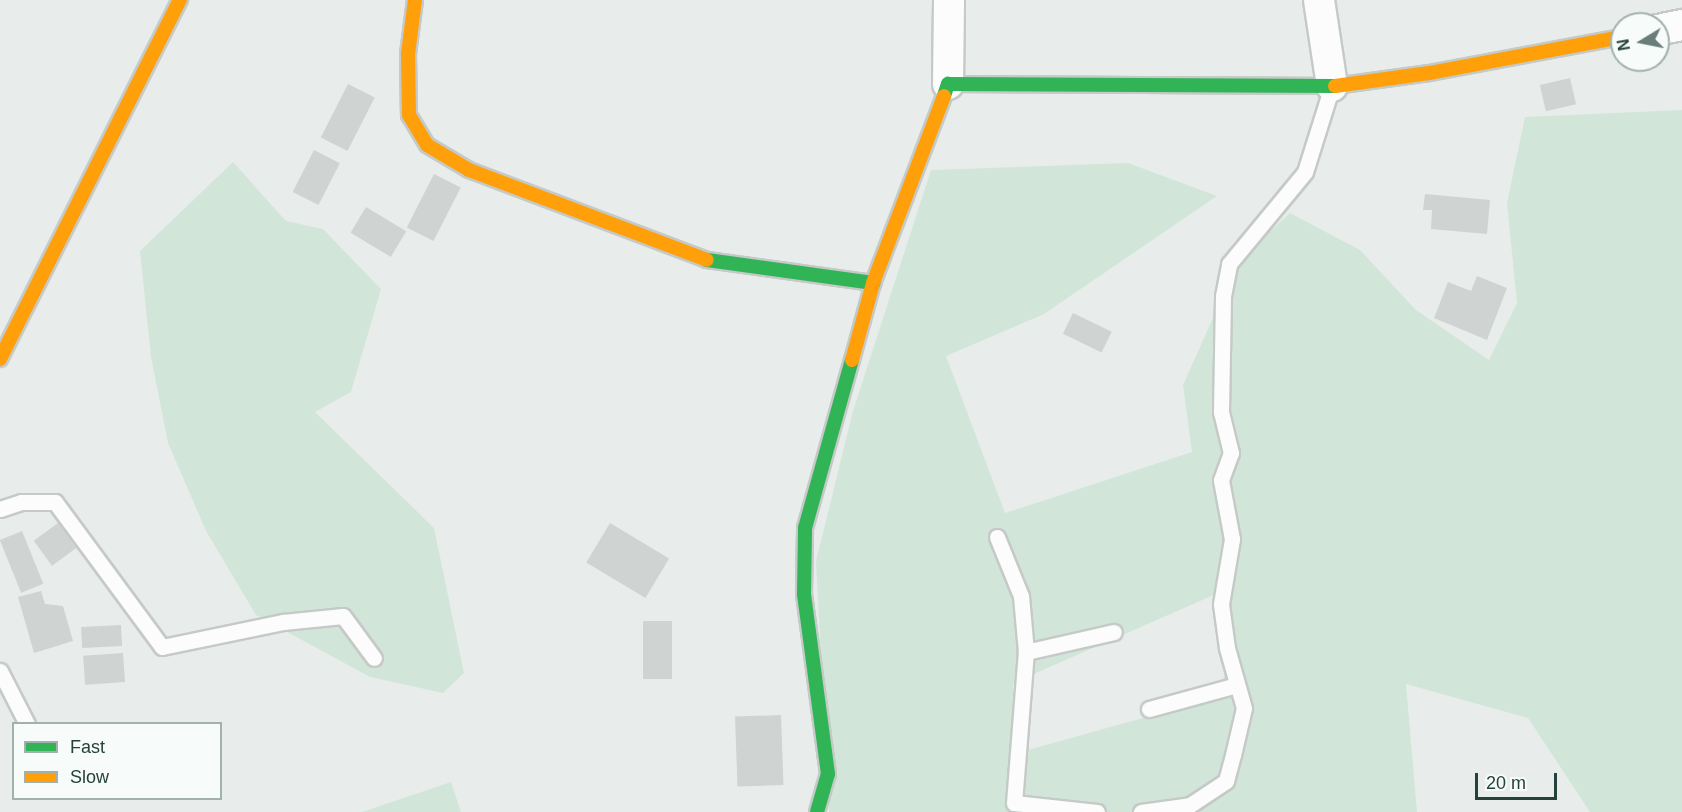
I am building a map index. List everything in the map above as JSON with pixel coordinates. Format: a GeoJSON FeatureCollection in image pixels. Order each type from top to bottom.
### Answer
{"type":"FeatureCollection","features":[{"type":"Feature","properties":{"kind":"street"},"geometry":{"type":"LineString","coordinates":[[0,359],[180,0]]}},
{"type":"Feature","properties":{"kind":"street"},"geometry":{"type":"LineString","coordinates":[[415,0],[408,54],[409,115],[427,145],[469,170],[696,260],[873,283]]}},
{"type":"Feature","properties":{"kind":"street"},"geometry":{"type":"LineString","coordinates":[[817,812],[828,774],[804,594],[805,528],[873,283],[948,84],[950,0]]}},
{"type":"Feature","properties":{"kind":"street"},"geometry":{"type":"LineString","coordinates":[[1319,0],[1332,86]]}},
{"type":"Feature","properties":{"kind":"street"},"geometry":{"type":"LineString","coordinates":[[948,84],[1332,86],[1429,73],[1610,39]]}},
{"type":"Feature","properties":{"kind":"lane"},"geometry":{"type":"LineString","coordinates":[[1141,812],[1190,805],[1226,781],[1244,708],[1227,648],[1221,604],[1232,539],[1221,480],[1231,453],[1221,412],[1223,296],[1229,264],[1305,172],[1332,86]]}},
{"type":"Feature","properties":{"kind":"lane"},"geometry":{"type":"LineString","coordinates":[[0,509],[21,502],[55,502],[162,647],[283,622],[343,616],[374,658]]}},
{"type":"Feature","properties":{"kind":"lane"},"geometry":{"type":"LineString","coordinates":[[997,537],[1021,596],[1026,652],[1015,808],[1097,812]]}},
{"type":"Feature","properties":{"kind":"lane"},"geometry":{"type":"LineString","coordinates":[[1026,652],[1114,632]]}},
{"type":"Feature","properties":{"kind":"lane"},"geometry":{"type":"LineString","coordinates":[[0,671],[26,722]]}},
{"type":"Feature","properties":{"kind":"lane"},"geometry":{"type":"LineString","coordinates":[[1149,709],[1237,686]]}},
{"type":"Feature","properties":{"kind":"green space"},"geometry":{"type":"Polygon","coordinates":[[[1682,110],[1682,812],[1590,812],[1528,718],[1406,684],[1417,812],[1097,812],[1019,804],[1019,812],[829,812],[816,561],[853,411],[931,170],[1128,163],[1217,196],[1044,314],[946,356],[1005,513],[1192,452],[1183,385],[1239,260],[1290,213],[1360,250],[1416,310],[1489,360],[1517,303],[1507,203],[1525,117],[1682,110]],[[1232,587],[1013,683],[1017,753],[1222,696],[1232,587]]]}},
{"type":"Feature","properties":{"kind":"green space"},"geometry":{"type":"Polygon","coordinates":[[[233,162],[286,221],[323,229],[381,289],[351,392],[315,412],[434,528],[464,673],[443,693],[370,677],[256,615],[206,531],[168,443],[151,357],[140,251],[233,162]]]}},
{"type":"Feature","properties":{"kind":"green space"},"geometry":{"type":"Polygon","coordinates":[[[451,782],[461,812],[362,812],[451,782]]]}},
{"type":"Feature","properties":{"kind":"building"},"geometry":{"type":"Polygon","coordinates":[[[1570,78],[1576,104],[1546,111],[1540,85],[1570,78]]]}},
{"type":"Feature","properties":{"kind":"building"},"geometry":{"type":"Polygon","coordinates":[[[348,84],[375,98],[347,151],[321,137],[348,84]]]}},
{"type":"Feature","properties":{"kind":"building"},"geometry":{"type":"Polygon","coordinates":[[[314,150],[340,163],[319,205],[293,192],[314,150]]]}},
{"type":"Feature","properties":{"kind":"building"},"geometry":{"type":"Polygon","coordinates":[[[434,174],[461,188],[433,241],[407,227],[434,174]]]}},
{"type":"Feature","properties":{"kind":"building"},"geometry":{"type":"Polygon","coordinates":[[[1425,194],[1490,200],[1487,234],[1431,229],[1432,210],[1423,210],[1425,194]]]}},
{"type":"Feature","properties":{"kind":"building"},"geometry":{"type":"Polygon","coordinates":[[[366,207],[406,231],[391,257],[351,233],[366,207]]]}},
{"type":"Feature","properties":{"kind":"building"},"geometry":{"type":"Polygon","coordinates":[[[1477,276],[1507,288],[1487,340],[1434,318],[1448,282],[1471,291],[1477,276]]]}},
{"type":"Feature","properties":{"kind":"building"},"geometry":{"type":"Polygon","coordinates":[[[1073,313],[1112,332],[1102,353],[1063,334],[1073,313]]]}},
{"type":"Feature","properties":{"kind":"building"},"geometry":{"type":"Polygon","coordinates":[[[58,523],[76,548],[52,566],[34,541],[58,523]]]}},
{"type":"Feature","properties":{"kind":"building"},"geometry":{"type":"Polygon","coordinates":[[[610,523],[669,559],[645,598],[586,562],[610,523]]]}},
{"type":"Feature","properties":{"kind":"building"},"geometry":{"type":"Polygon","coordinates":[[[22,531],[43,584],[21,593],[0,540],[22,531]]]}},
{"type":"Feature","properties":{"kind":"building"},"geometry":{"type":"Polygon","coordinates":[[[41,591],[45,604],[63,606],[73,641],[34,653],[18,597],[41,591]]]}},
{"type":"Feature","properties":{"kind":"building"},"geometry":{"type":"Polygon","coordinates":[[[643,621],[672,621],[672,679],[643,679],[643,621]]]}},
{"type":"Feature","properties":{"kind":"building"},"geometry":{"type":"Polygon","coordinates":[[[121,625],[122,646],[82,648],[81,627],[121,625]]]}},
{"type":"Feature","properties":{"kind":"building"},"geometry":{"type":"Polygon","coordinates":[[[123,653],[125,682],[85,685],[83,656],[123,653]]]}},
{"type":"Feature","properties":{"kind":"building"},"geometry":{"type":"Polygon","coordinates":[[[781,715],[783,785],[737,787],[735,717],[781,715]]]}},
{"type":"Feature","properties":{"kind":"traffic: fast"},"geometry":{"type":"LineString","coordinates":[[944,96],[948,84],[1335,86]]}},
{"type":"Feature","properties":{"kind":"traffic: fast"},"geometry":{"type":"LineString","coordinates":[[707,260],[873,283]]}},
{"type":"Feature","properties":{"kind":"traffic: fast"},"geometry":{"type":"LineString","coordinates":[[817,812],[828,774],[804,594],[805,528],[852,360]]}},
{"type":"Feature","properties":{"kind":"traffic: slow"},"geometry":{"type":"LineString","coordinates":[[0,359],[180,0]]}},
{"type":"Feature","properties":{"kind":"traffic: slow"},"geometry":{"type":"LineString","coordinates":[[415,0],[408,54],[409,115],[427,145],[469,170],[707,260]]}},
{"type":"Feature","properties":{"kind":"traffic: slow"},"geometry":{"type":"LineString","coordinates":[[1335,86],[1429,73],[1610,39]]}},
{"type":"Feature","properties":{"kind":"traffic: slow"},"geometry":{"type":"LineString","coordinates":[[852,360],[873,283],[944,96]]}}]}
